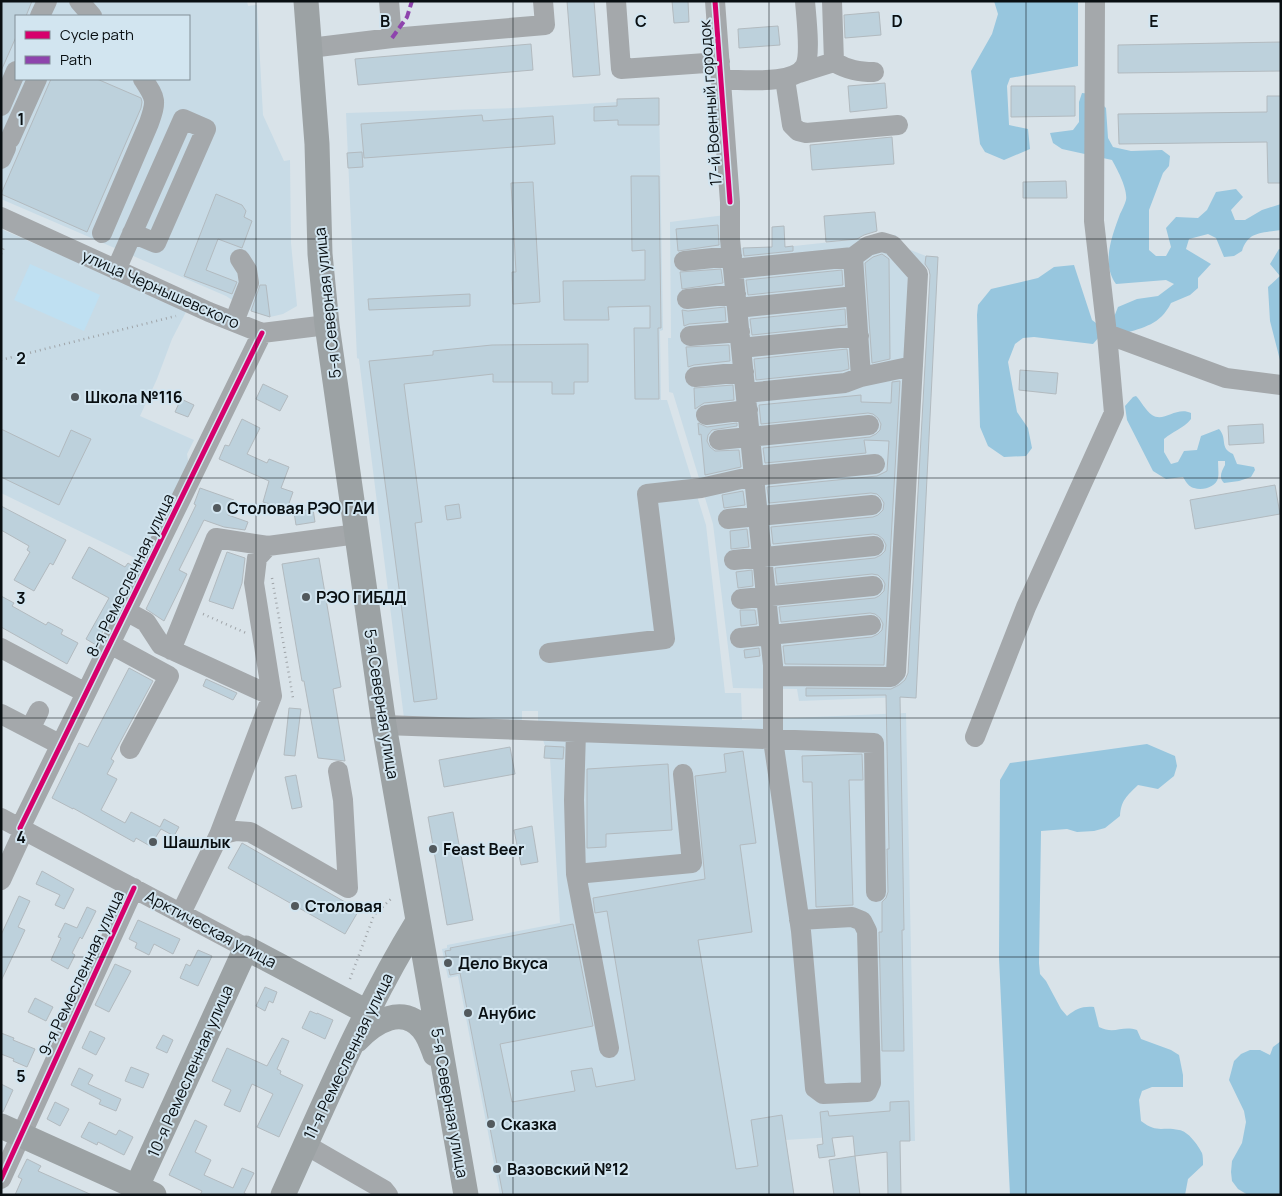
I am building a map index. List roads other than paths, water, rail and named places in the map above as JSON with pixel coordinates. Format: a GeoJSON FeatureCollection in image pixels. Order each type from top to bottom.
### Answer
{"type":"FeatureCollection","features":[{"type":"Feature","properties":{"kind":"main road","name":"5-я Северная улица"},"geometry":{"type":"LineString","coordinates":[[306,1],[316,144],[320,254],[327,325],[384,725],[466,1195]]}},
{"type":"Feature","properties":{"kind":"main road","name":"11-я Ремесленная улица"},"geometry":{"type":"LineString","coordinates":[[283,1195],[367,1012],[418,921]]}},
{"type":"Feature","properties":{"kind":"main road","name":"Арктическая улица"},"geometry":{"type":"LineString","coordinates":[[246,948],[367,1012]]}},
{"type":"Feature","properties":{"kind":"main road","name":"10-я Ремесленная улица"},"geometry":{"type":"LineString","coordinates":[[142,1192],[246,948]]}},
{"type":"Feature","properties":{"kind":"main road"},"geometry":{"type":"LineString","coordinates":[[352,1045],[368,1028],[380,1021],[387,1018],[404,1017],[423,1029],[445,1074]]}},
{"type":"Feature","properties":{"kind":"main road"},"geometry":{"type":"LineString","coordinates":[[11,1130],[142,1192]]}},
{"type":"Feature","properties":{"kind":"street"},"geometry":{"type":"LineString","coordinates":[[40,15],[47,1]]}},
{"type":"Feature","properties":{"kind":"street"},"geometry":{"type":"LineString","coordinates":[[79,1],[91,15]]}},
{"type":"Feature","properties":{"kind":"street"},"geometry":{"type":"LineString","coordinates":[[389,1],[392,38]]}},
{"type":"Feature","properties":{"kind":"street"},"geometry":{"type":"LineString","coordinates":[[310,48],[392,38],[545,24],[543,1]]}},
{"type":"Feature","properties":{"kind":"street"},"geometry":{"type":"LineString","coordinates":[[616,1],[621,69],[720,70],[792,76],[834,62],[846,69],[859,72],[874,72]]}},
{"type":"Feature","properties":{"kind":"street","name":"17-й Военный городок"},"geometry":{"type":"LineString","coordinates":[[715,1],[733,263],[770,635],[773,676],[773,740],[799,920],[815,1088],[824,1094],[867,1092],[871,1082],[867,931],[862,921],[852,917],[799,920]]}},
{"type":"Feature","properties":{"kind":"street"},"geometry":{"type":"LineString","coordinates":[[792,76],[806,66],[808,55],[805,1]]}},
{"type":"Feature","properties":{"kind":"street"},"geometry":{"type":"LineString","coordinates":[[832,1],[834,62]]}},
{"type":"Feature","properties":{"kind":"street"},"geometry":{"type":"LineString","coordinates":[[975,737],[1026,607],[1114,413],[1094,220],[1095,1]]}},
{"type":"Feature","properties":{"kind":"street"},"geometry":{"type":"LineString","coordinates":[[1,106],[15,73]]}},
{"type":"Feature","properties":{"kind":"street"},"geometry":{"type":"LineString","coordinates":[[792,76],[792,125],[798,131],[806,133],[898,125]]}},
{"type":"Feature","properties":{"kind":"street"},"geometry":{"type":"LineString","coordinates":[[6,149],[36,80]]}},
{"type":"Feature","properties":{"kind":"street"},"geometry":{"type":"LineString","coordinates":[[102,233],[155,105],[154,95],[144,80]]}},
{"type":"Feature","properties":{"kind":"street"},"geometry":{"type":"LineString","coordinates":[[116,270],[132,233],[183,119],[206,129],[156,243],[132,233]]}},
{"type":"Feature","properties":{"kind":"street","name":"улица Чернышевского"},"geometry":{"type":"LineString","coordinates":[[1,218],[262,333],[327,325]]}},
{"type":"Feature","properties":{"kind":"street"},"geometry":{"type":"LineString","coordinates":[[684,261],[733,263],[853,257],[868,246],[882,242],[892,245],[918,274],[896,672],[891,677],[773,676]]}},
{"type":"Feature","properties":{"kind":"street"},"geometry":{"type":"LineString","coordinates":[[853,257],[861,377]]}},
{"type":"Feature","properties":{"kind":"street"},"geometry":{"type":"LineString","coordinates":[[234,322],[249,283],[247,270],[240,259]]}},
{"type":"Feature","properties":{"kind":"street"},"geometry":{"type":"LineString","coordinates":[[687,300],[737,301],[855,296]]}},
{"type":"Feature","properties":{"kind":"street","name":"8-я Ремесленная улица"},"geometry":{"type":"LineString","coordinates":[[1,880],[22,829],[61,745],[262,333]]}},
{"type":"Feature","properties":{"kind":"street"},"geometry":{"type":"LineString","coordinates":[[1107,334],[1226,378],[1281,385]]}},
{"type":"Feature","properties":{"kind":"street"},"geometry":{"type":"LineString","coordinates":[[690,336],[741,340],[859,336]]}},
{"type":"Feature","properties":{"kind":"street"},"geometry":{"type":"LineString","coordinates":[[706,415],[747,402],[845,383],[861,377],[913,366]]}},
{"type":"Feature","properties":{"kind":"street"},"geometry":{"type":"LineString","coordinates":[[696,377],[744,372]]}},
{"type":"Feature","properties":{"kind":"street"},"geometry":{"type":"LineString","coordinates":[[719,440],[869,425]]}},
{"type":"Feature","properties":{"kind":"street"},"geometry":{"type":"LineString","coordinates":[[549,653],[664,639],[647,494],[701,488],[754,476],[874,464]]}},
{"type":"Feature","properties":{"kind":"street"},"geometry":{"type":"LineString","coordinates":[[728,519],[872,505]]}},
{"type":"Feature","properties":{"kind":"street"},"geometry":{"type":"LineString","coordinates":[[171,650],[216,538],[268,546],[357,534]]}},
{"type":"Feature","properties":{"kind":"street"},"geometry":{"type":"LineString","coordinates":[[181,913],[219,835],[272,696],[254,583],[257,558],[268,546]]}},
{"type":"Feature","properties":{"kind":"street"},"geometry":{"type":"LineString","coordinates":[[734,560],[874,546]]}},
{"type":"Feature","properties":{"kind":"street"},"geometry":{"type":"LineString","coordinates":[[741,599],[873,586]]}},
{"type":"Feature","properties":{"kind":"street"},"geometry":{"type":"LineString","coordinates":[[126,611],[146,622],[161,645],[272,696]]}},
{"type":"Feature","properties":{"kind":"street"},"geometry":{"type":"LineString","coordinates":[[740,638],[872,625]]}},
{"type":"Feature","properties":{"kind":"street"},"geometry":{"type":"LineString","coordinates":[[110,644],[169,676],[130,749]]}},
{"type":"Feature","properties":{"kind":"street"},"geometry":{"type":"LineString","coordinates":[[1,648],[86,693]]}},
{"type":"Feature","properties":{"kind":"street"},"geometry":{"type":"LineString","coordinates":[[1,714],[35,720],[61,745]]}},
{"type":"Feature","properties":{"kind":"street"},"geometry":{"type":"LineString","coordinates":[[384,725],[874,744],[876,892]]}},
{"type":"Feature","properties":{"kind":"street"},"geometry":{"type":"LineString","coordinates":[[576,732],[574,800],[576,874],[609,1048]]}},
{"type":"Feature","properties":{"kind":"street"},"geometry":{"type":"LineString","coordinates":[[219,835],[236,831],[250,832],[348,888],[344,800],[338,771]]}},
{"type":"Feature","properties":{"kind":"street"},"geometry":{"type":"LineString","coordinates":[[576,874],[692,863],[683,774]]}},
{"type":"Feature","properties":{"kind":"street","name":"Арктическая улица"},"geometry":{"type":"LineString","coordinates":[[1,818],[246,948]]}},
{"type":"Feature","properties":{"kind":"street","name":"9-я Ремесленная улица"},"geometry":{"type":"LineString","coordinates":[[1,1178],[11,1130],[134,888]]}},
{"type":"Feature","properties":{"kind":"street"},"geometry":{"type":"LineString","coordinates":[[306,1145],[384,1190],[388,1195]]}},
{"type":"Feature","properties":{"kind":"place","name":"Школа №116"},"geometry":{"type":"Point","coordinates":[75,397]}},
{"type":"Feature","properties":{"kind":"place","name":"Столовая РЭО ГАИ"},"geometry":{"type":"Point","coordinates":[217,508]}},
{"type":"Feature","properties":{"kind":"place","name":"РЭО ГИБДД"},"geometry":{"type":"Point","coordinates":[306,597]}},
{"type":"Feature","properties":{"kind":"place","name":"Шашлык"},"geometry":{"type":"Point","coordinates":[153,842]}},
{"type":"Feature","properties":{"kind":"place","name":"Feast Beer"},"geometry":{"type":"Point","coordinates":[433,849]}},
{"type":"Feature","properties":{"kind":"place","name":"Столовая"},"geometry":{"type":"Point","coordinates":[295,906]}},
{"type":"Feature","properties":{"kind":"place","name":"Дело Вкуса"},"geometry":{"type":"Point","coordinates":[448,963]}},
{"type":"Feature","properties":{"kind":"place","name":"Анубис"},"geometry":{"type":"Point","coordinates":[468,1013]}},
{"type":"Feature","properties":{"kind":"place","name":"Сказка"},"geometry":{"type":"Point","coordinates":[491,1124]}},
{"type":"Feature","properties":{"kind":"place","name":"Вазовский №12"},"geometry":{"type":"Point","coordinates":[497,1169]}}]}
